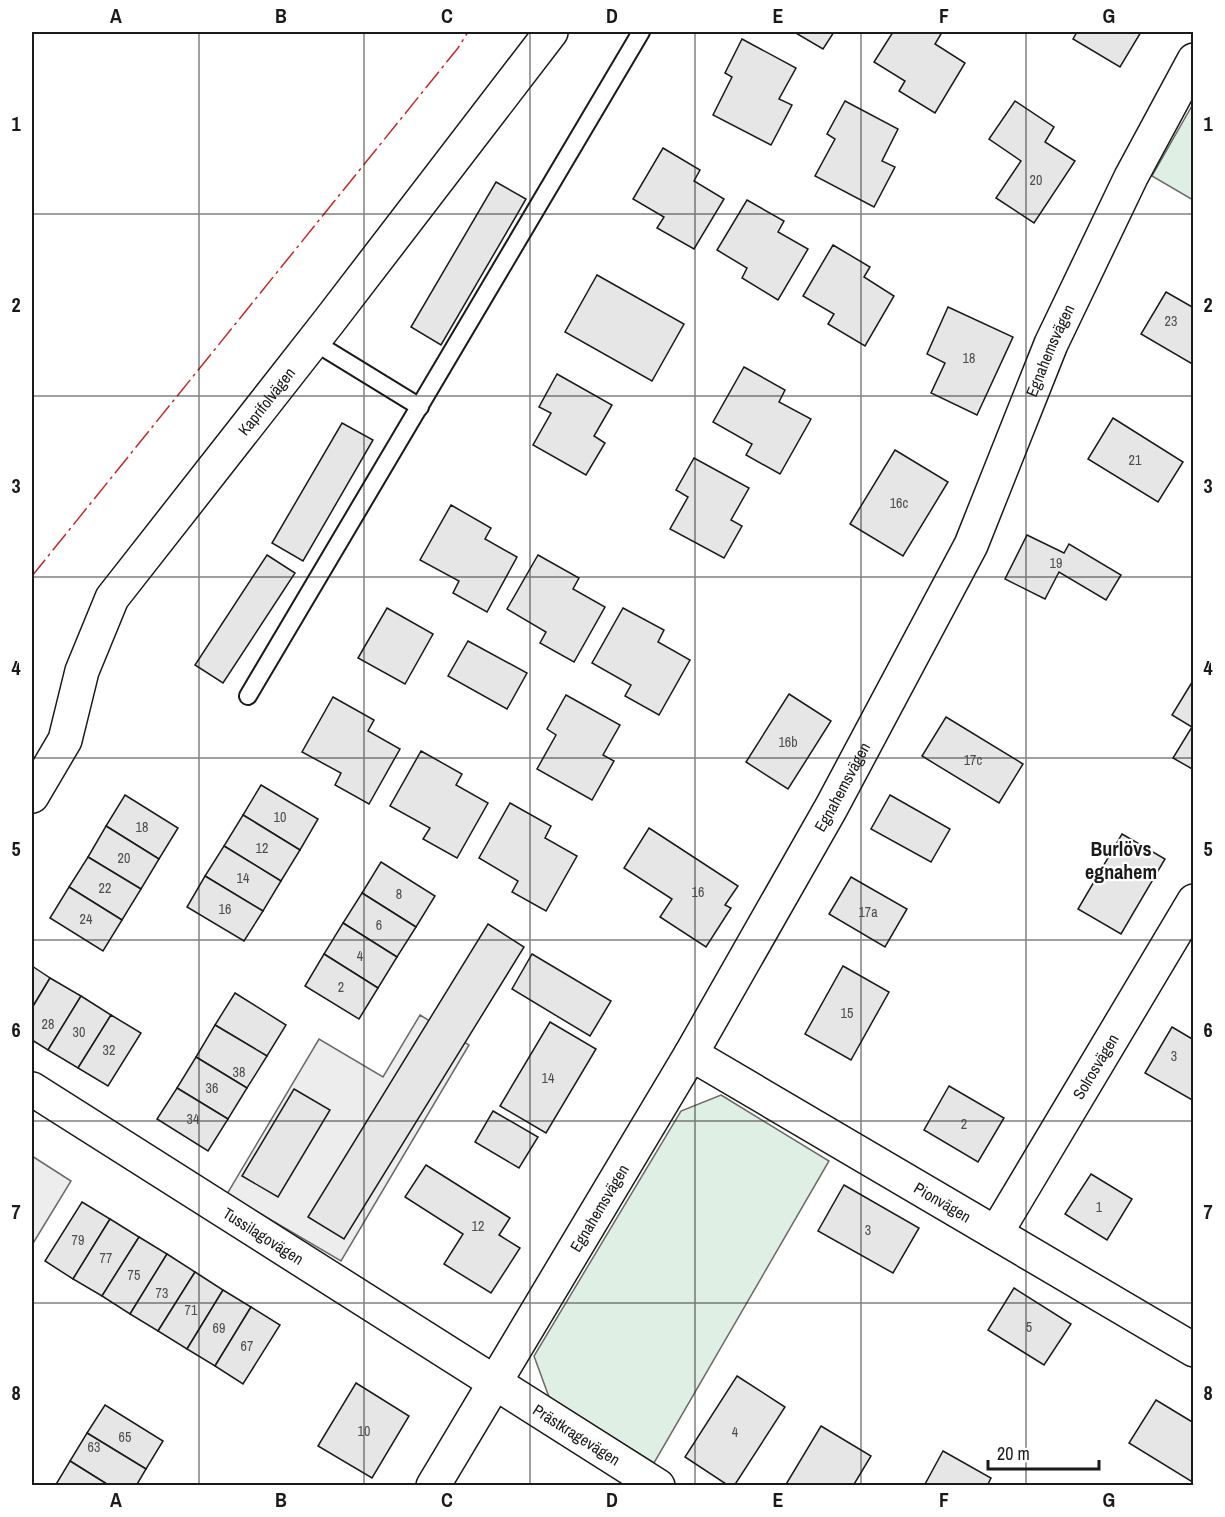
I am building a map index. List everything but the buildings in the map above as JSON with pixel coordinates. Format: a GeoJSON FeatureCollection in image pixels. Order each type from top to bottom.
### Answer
{"type":"FeatureCollection","features":[{"type":"Feature","properties":{"kind":"street","name":"Kaprifolvägen"},"geometry":{"type":"LineString","coordinates":[[32,796],[65,740],[82,671],[112,598],[314,342],[551,32]]}},
{"type":"Feature","properties":{"kind":"street","name":"Egnahemsvägen"},"geometry":{"type":"LineString","coordinates":[[433,1485],[692,1054],[831,808],[971,546],[1051,344],[1131,177],[1194,60]]}},
{"type":"Feature","properties":{"kind":"street","name":"Solrosvägen"},"geometry":{"type":"LineString","coordinates":[[996,1233],[1194,901]]}},
{"type":"Feature","properties":{"kind":"street","name":"Pionvägen"},"geometry":{"type":"LineString","coordinates":[[692,1054],[1194,1350]]}},
{"type":"Feature","properties":{"kind":"street","name":"Tussilagovägen"},"geometry":{"type":"LineString","coordinates":[[32,1089],[495,1383]]}},
{"type":"Feature","properties":{"kind":"street","name":"Prästkragevägen"},"geometry":{"type":"LineString","coordinates":[[495,1383],[658,1485]]}},
{"type":"Feature","properties":{"kind":"lane"},"geometry":{"type":"LineString","coordinates":[[248,696],[641,32]]}},
{"type":"Feature","properties":{"kind":"lane"},"geometry":{"type":"LineString","coordinates":[[314,342],[420,407]]}},
{"type":"Feature","properties":{"kind":"green space"},"geometry":{"type":"Polygon","coordinates":[[[1193,104],[1194,200],[1152,176],[1193,104]]]}},
{"type":"Feature","properties":{"kind":"green space"},"geometry":{"type":"Polygon","coordinates":[[[721,1095],[829,1161],[654,1463],[549,1397],[534,1356],[681,1111],[721,1095]]]}},
{"type":"Feature","properties":{"kind":"shaded area"},"geometry":{"type":"Polygon","coordinates":[[[420,1015],[469,1045],[341,1261],[227,1194],[319,1039],[383,1077],[420,1015]]]}},
{"type":"Feature","properties":{"kind":"shaded area"},"geometry":{"type":"Polygon","coordinates":[[[32,1156],[71,1181],[32,1245],[32,1156]]]}},
{"type":"Feature","properties":{"kind":"power"},"geometry":{"type":"LineString","coordinates":[[32,576],[458,48],[468,32]]}},
{"type":"Feature","properties":{"kind":"district","name":"Burlövs egnahem"},"geometry":{"type":"Point","coordinates":[1121,860]}}]}
